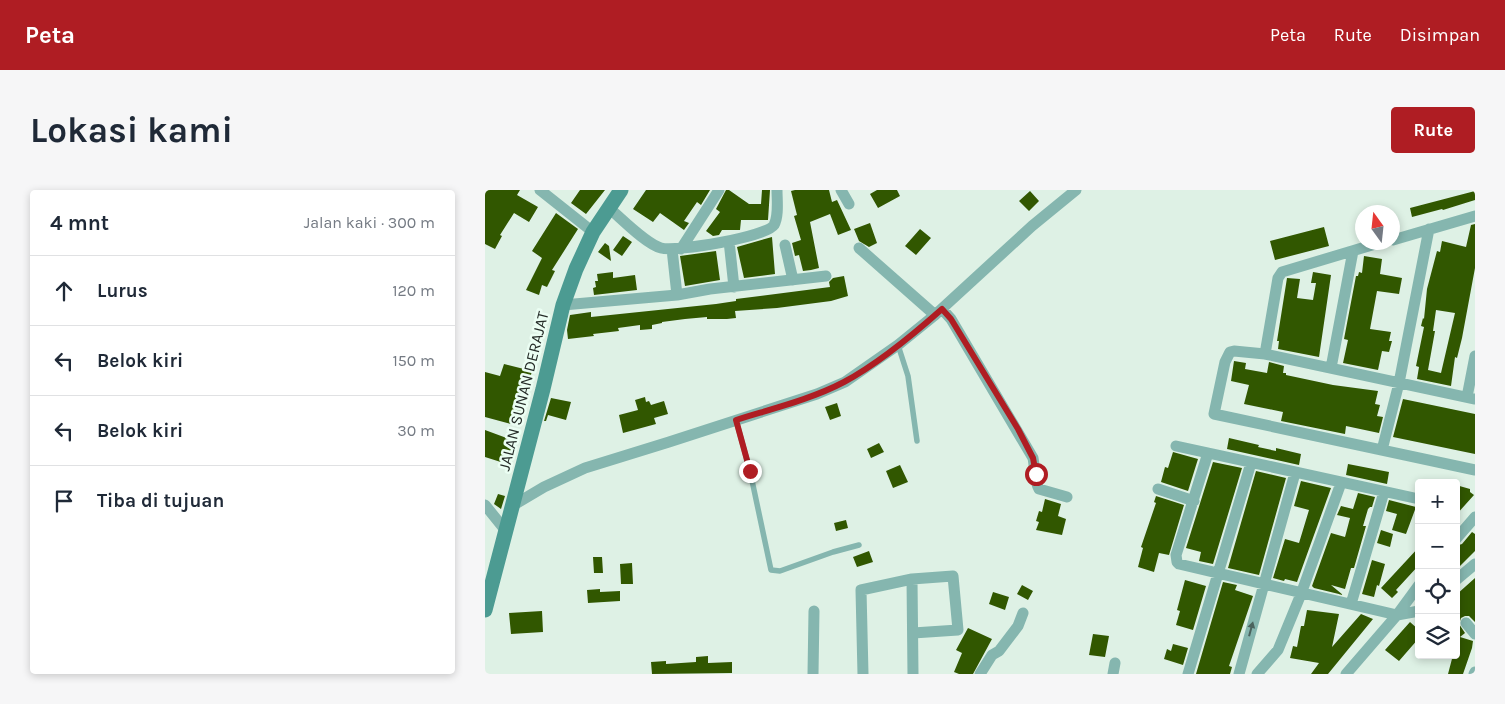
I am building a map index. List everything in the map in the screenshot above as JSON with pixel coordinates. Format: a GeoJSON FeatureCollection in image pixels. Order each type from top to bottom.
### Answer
{"type":"FeatureCollection","features":[{"type":"Feature","properties":{"kind":"street"},"geometry":{"type":"LineString","coordinates":[[540,190],[593,232]]}},
{"type":"Feature","properties":{"kind":"street","name":"JALAN SUNAN DERAJAT"},"geometry":{"type":"LineString","coordinates":[[485,610],[563,305],[576,269],[593,232],[621,190]]}},
{"type":"Feature","properties":{"kind":"street"},"geometry":{"type":"LineString","coordinates":[[677,295],[676,249],[719,190]]}},
{"type":"Feature","properties":{"kind":"street"},"geometry":{"type":"LineString","coordinates":[[609,208],[642,236],[660,248],[676,249],[729,241],[761,233],[773,225],[776,213],[777,190]]}},
{"type":"Feature","properties":{"kind":"street"},"geometry":{"type":"LineString","coordinates":[[841,190],[849,204]]}},
{"type":"Feature","properties":{"kind":"street"},"geometry":{"type":"LineString","coordinates":[[512,506],[545,487],[585,468],[839,385],[863,371],[898,345],[1076,190]]}},
{"type":"Feature","properties":{"kind":"street"},"geometry":{"type":"LineString","coordinates":[[1400,238],[1475,216]]}},
{"type":"Feature","properties":{"kind":"street"},"geometry":{"type":"LineString","coordinates":[[1382,450],[1399,383],[1429,229]]}},
{"type":"Feature","properties":{"kind":"street"},"geometry":{"type":"LineString","coordinates":[[729,241],[734,287]]}},
{"type":"Feature","properties":{"kind":"street"},"geometry":{"type":"LineString","coordinates":[[785,245],[793,280]]}},
{"type":"Feature","properties":{"kind":"street"},"geometry":{"type":"LineString","coordinates":[[859,248],[938,312],[951,319],[1018,429],[1033,458],[1036,483],[1039,489],[1067,497]]}},
{"type":"Feature","properties":{"kind":"street"},"geometry":{"type":"LineString","coordinates":[[1265,354],[1278,278],[1282,272],[1356,250]]}},
{"type":"Feature","properties":{"kind":"street"},"geometry":{"type":"LineString","coordinates":[[1331,368],[1353,251]]}},
{"type":"Feature","properties":{"kind":"street"},"geometry":{"type":"LineString","coordinates":[[563,305],[677,295],[826,276]]}},
{"type":"Feature","properties":{"kind":"street"},"geometry":{"type":"LineString","coordinates":[[1475,356],[1471,398],[1265,354],[1240,351],[1230,352],[1225,362],[1214,414],[1475,470]]}},
{"type":"Feature","properties":{"kind":"street"},"geometry":{"type":"LineString","coordinates":[[1176,446],[1415,498]]}},
{"type":"Feature","properties":{"kind":"street"},"geometry":{"type":"LineString","coordinates":[[1207,453],[1194,501],[1176,555],[1177,562],[1183,566],[1397,615],[1415,611]]}},
{"type":"Feature","properties":{"kind":"street"},"geometry":{"type":"LineString","coordinates":[[1188,674],[1251,463]]}},
{"type":"Feature","properties":{"kind":"street"},"geometry":{"type":"LineString","coordinates":[[1239,674],[1295,473]]}},
{"type":"Feature","properties":{"kind":"street"},"geometry":{"type":"LineString","coordinates":[[1257,674],[1278,650],[1301,594],[1341,483]]}},
{"type":"Feature","properties":{"kind":"street"},"geometry":{"type":"LineString","coordinates":[[1158,490],[1194,501]]}},
{"type":"Feature","properties":{"kind":"street"},"geometry":{"type":"LineString","coordinates":[[1351,604],[1384,492]]}},
{"type":"Feature","properties":{"kind":"street"},"geometry":{"type":"LineString","coordinates":[[485,505],[505,531]]}},
{"type":"Feature","properties":{"kind":"street"},"geometry":{"type":"LineString","coordinates":[[1460,534],[1475,517]]}},
{"type":"Feature","properties":{"kind":"street"},"geometry":{"type":"LineString","coordinates":[[1460,577],[1475,564]]}},
{"type":"Feature","properties":{"kind":"street"},"geometry":{"type":"LineString","coordinates":[[863,674],[861,590],[912,579],[953,576],[957,630],[913,633]]}},
{"type":"Feature","properties":{"kind":"street"},"geometry":{"type":"LineString","coordinates":[[912,579],[913,674]]}},
{"type":"Feature","properties":{"kind":"street"},"geometry":{"type":"LineString","coordinates":[[1346,674],[1397,615],[1415,590]]}},
{"type":"Feature","properties":{"kind":"street"},"geometry":{"type":"LineString","coordinates":[[813,674],[814,611]]}},
{"type":"Feature","properties":{"kind":"street"},"geometry":{"type":"LineString","coordinates":[[981,674],[992,655],[999,651],[1018,626],[1023,613]]}},
{"type":"Feature","properties":{"kind":"street"},"geometry":{"type":"LineString","coordinates":[[1466,623],[1475,634]]}},
{"type":"Feature","properties":{"kind":"lane"},"geometry":{"type":"LineString","coordinates":[[898,345],[908,376],[917,441]]}},
{"type":"Feature","properties":{"kind":"lane"},"geometry":{"type":"LineString","coordinates":[[736,420],[750,471],[771,570],[780,571],[859,545]]}},
{"type":"Feature","properties":{"kind":"building"},"geometry":{"type":"Polygon","coordinates":[[[485,190],[520,190],[517,195],[538,207],[529,222],[514,213],[500,235],[502,236],[495,249],[485,244],[485,190]]]}},
{"type":"Feature","properties":{"kind":"building"},"geometry":{"type":"Polygon","coordinates":[[[580,190],[605,190],[586,214],[571,203],[580,190]]]}},
{"type":"Feature","properties":{"kind":"building"},"geometry":{"type":"Polygon","coordinates":[[[646,190],[710,190],[701,205],[697,202],[684,221],[689,223],[684,230],[660,213],[653,222],[633,209],[646,190]]]}},
{"type":"Feature","properties":{"kind":"building"},"geometry":{"type":"Polygon","coordinates":[[[726,190],[729,190],[749,204],[761,204],[762,190],[770,190],[768,220],[741,220],[740,230],[722,230],[719,235],[713,236],[706,231],[720,212],[716,209],[726,190]]]}},
{"type":"Feature","properties":{"kind":"building"},"geometry":{"type":"Polygon","coordinates":[[[829,190],[832,202],[837,200],[851,230],[838,235],[830,214],[810,222],[819,268],[803,271],[799,255],[795,256],[792,243],[801,240],[794,216],[797,215],[791,191],[829,190]]]}},
{"type":"Feature","properties":{"kind":"building"},"geometry":{"type":"Polygon","coordinates":[[[877,190],[897,190],[900,196],[878,208],[870,194],[877,190]]]}},
{"type":"Feature","properties":{"kind":"building"},"geometry":{"type":"Polygon","coordinates":[[[1030,191],[1039,201],[1029,211],[1019,201],[1030,191]]]}},
{"type":"Feature","properties":{"kind":"building"},"geometry":{"type":"Polygon","coordinates":[[[1475,191],[1475,200],[1412,217],[1410,208],[1475,191]]]}},
{"type":"Feature","properties":{"kind":"building"},"geometry":{"type":"Polygon","coordinates":[[[556,213],[578,229],[552,270],[555,271],[547,287],[542,285],[539,295],[526,290],[542,258],[532,251],[556,213]]]}},
{"type":"Feature","properties":{"kind":"building"},"geometry":{"type":"Polygon","coordinates":[[[870,223],[877,243],[869,247],[859,241],[854,229],[870,223]]]}},
{"type":"Feature","properties":{"kind":"building"},"geometry":{"type":"Polygon","coordinates":[[[1475,224],[1475,268],[1462,338],[1457,358],[1455,357],[1451,386],[1417,379],[1419,367],[1416,366],[1424,327],[1421,326],[1424,319],[1427,289],[1437,251],[1440,252],[1442,241],[1466,247],[1471,225],[1475,224]],[[1436,310],[1433,331],[1435,331],[1428,370],[1441,373],[1455,313],[1436,310]]]}},
{"type":"Feature","properties":{"kind":"building"},"geometry":{"type":"Polygon","coordinates":[[[1324,227],[1329,246],[1275,260],[1270,241],[1324,227]]]}},
{"type":"Feature","properties":{"kind":"building"},"geometry":{"type":"Polygon","coordinates":[[[920,229],[931,238],[916,255],[905,246],[920,229]]]}},
{"type":"Feature","properties":{"kind":"building"},"geometry":{"type":"Polygon","coordinates":[[[623,236],[632,242],[622,256],[613,250],[623,236]]]}},
{"type":"Feature","properties":{"kind":"building"},"geometry":{"type":"Polygon","coordinates":[[[772,237],[775,274],[744,278],[737,247],[772,237]]]}},
{"type":"Feature","properties":{"kind":"building"},"geometry":{"type":"Polygon","coordinates":[[[605,243],[609,246],[611,261],[598,252],[605,243]]]}},
{"type":"Feature","properties":{"kind":"building"},"geometry":{"type":"Polygon","coordinates":[[[716,251],[720,280],[685,286],[680,256],[716,251]]]}},
{"type":"Feature","properties":{"kind":"building"},"geometry":{"type":"Polygon","coordinates":[[[1364,256],[1382,259],[1380,274],[1402,278],[1399,294],[1377,291],[1370,329],[1391,332],[1389,341],[1392,341],[1389,352],[1382,351],[1378,370],[1343,363],[1348,340],[1344,339],[1356,276],[1358,276],[1359,272],[1362,273],[1364,256]]]}},
{"type":"Feature","properties":{"kind":"building"},"geometry":{"type":"Polygon","coordinates":[[[613,272],[613,278],[635,275],[637,290],[594,295],[595,281],[598,281],[597,274],[613,272]]]}},
{"type":"Feature","properties":{"kind":"building"},"geometry":{"type":"Polygon","coordinates":[[[1313,272],[1331,275],[1319,357],[1278,349],[1279,341],[1277,341],[1287,278],[1300,279],[1297,298],[1313,300],[1316,283],[1311,283],[1313,272]]]}},
{"type":"Feature","properties":{"kind":"building"},"geometry":{"type":"Polygon","coordinates":[[[844,276],[848,296],[831,301],[735,311],[736,318],[707,319],[707,317],[685,319],[652,325],[652,329],[640,330],[640,325],[618,328],[619,331],[593,334],[594,336],[568,339],[567,330],[570,315],[591,312],[591,317],[716,304],[736,301],[736,299],[830,287],[829,282],[833,278],[844,276]]]}},
{"type":"Feature","properties":{"kind":"building"},"geometry":{"type":"Polygon","coordinates":[[[1234,361],[1246,363],[1245,369],[1267,373],[1269,362],[1284,366],[1283,373],[1286,373],[1286,375],[1333,385],[1378,391],[1375,404],[1380,405],[1377,416],[1383,417],[1379,433],[1346,426],[1345,434],[1281,421],[1283,412],[1244,404],[1249,385],[1231,381],[1234,361]]]}},
{"type":"Feature","properties":{"kind":"building"},"geometry":{"type":"Polygon","coordinates":[[[504,364],[532,371],[519,419],[517,418],[515,425],[485,417],[485,372],[500,376],[504,364]]]}},
{"type":"Feature","properties":{"kind":"building"},"geometry":{"type":"Polygon","coordinates":[[[645,397],[646,402],[649,401],[651,405],[664,401],[668,414],[654,418],[656,424],[623,433],[619,415],[638,410],[635,400],[645,397]]]}},
{"type":"Feature","properties":{"kind":"building"},"geometry":{"type":"Polygon","coordinates":[[[551,398],[571,402],[566,420],[548,415],[546,421],[544,421],[551,398]]]}},
{"type":"Feature","properties":{"kind":"building"},"geometry":{"type":"Polygon","coordinates":[[[1403,399],[1475,414],[1475,454],[1393,437],[1403,399]]]}},
{"type":"Feature","properties":{"kind":"building"},"geometry":{"type":"Polygon","coordinates":[[[837,403],[841,416],[830,420],[825,407],[837,403]]]}},
{"type":"Feature","properties":{"kind":"building"},"geometry":{"type":"Polygon","coordinates":[[[485,430],[515,441],[507,464],[485,457],[485,430]]]}},
{"type":"Feature","properties":{"kind":"building"},"geometry":{"type":"Polygon","coordinates":[[[1229,438],[1276,451],[1276,448],[1301,454],[1299,465],[1227,449],[1229,438]]]}},
{"type":"Feature","properties":{"kind":"building"},"geometry":{"type":"Polygon","coordinates":[[[879,443],[884,452],[871,458],[867,449],[879,443]]]}},
{"type":"Feature","properties":{"kind":"building"},"geometry":{"type":"Polygon","coordinates":[[[1173,452],[1198,459],[1188,491],[1161,482],[1165,467],[1168,468],[1173,452]]]}},
{"type":"Feature","properties":{"kind":"building"},"geometry":{"type":"Polygon","coordinates":[[[1213,462],[1242,468],[1213,564],[1199,561],[1201,552],[1186,548],[1213,462]]]}},
{"type":"Feature","properties":{"kind":"building"},"geometry":{"type":"Polygon","coordinates":[[[1348,464],[1389,472],[1387,484],[1346,475],[1348,464]]]}},
{"type":"Feature","properties":{"kind":"building"},"geometry":{"type":"Polygon","coordinates":[[[900,465],[908,482],[893,488],[886,471],[900,465]]]}},
{"type":"Feature","properties":{"kind":"building"},"geometry":{"type":"Polygon","coordinates":[[[1256,471],[1286,478],[1259,575],[1228,568],[1256,471]]]}},
{"type":"Feature","properties":{"kind":"building"},"geometry":{"type":"Polygon","coordinates":[[[1301,481],[1331,488],[1297,582],[1285,579],[1284,581],[1273,578],[1285,539],[1299,543],[1309,510],[1294,506],[1301,481]]]}},
{"type":"Feature","properties":{"kind":"building"},"geometry":{"type":"Polygon","coordinates":[[[1460,486],[1470,489],[1470,492],[1474,495],[1460,511],[1460,486]]]}},
{"type":"Feature","properties":{"kind":"building"},"geometry":{"type":"Polygon","coordinates":[[[1358,493],[1375,497],[1372,507],[1368,509],[1363,526],[1366,526],[1354,568],[1351,568],[1345,589],[1331,585],[1343,595],[1314,588],[1312,586],[1331,533],[1345,537],[1350,518],[1337,515],[1341,506],[1353,509],[1358,493]]]}},
{"type":"Feature","properties":{"kind":"building"},"geometry":{"type":"Polygon","coordinates":[[[498,494],[505,496],[501,509],[494,504],[498,494]]]}},
{"type":"Feature","properties":{"kind":"building"},"geometry":{"type":"Polygon","coordinates":[[[1156,496],[1184,505],[1169,555],[1159,553],[1154,572],[1138,567],[1143,548],[1141,547],[1156,503],[1154,502],[1156,496]]]}},
{"type":"Feature","properties":{"kind":"building"},"geometry":{"type":"Polygon","coordinates":[[[1045,499],[1061,504],[1058,516],[1066,519],[1062,535],[1036,530],[1039,522],[1036,521],[1039,511],[1042,512],[1045,499]]]}},
{"type":"Feature","properties":{"kind":"building"},"geometry":{"type":"Polygon","coordinates":[[[1389,500],[1415,507],[1406,534],[1392,530],[1397,514],[1386,511],[1389,500]]]}},
{"type":"Feature","properties":{"kind":"building"},"geometry":{"type":"Polygon","coordinates":[[[846,520],[848,528],[836,531],[834,523],[846,520]]]}},
{"type":"Feature","properties":{"kind":"building"},"geometry":{"type":"Polygon","coordinates":[[[1381,530],[1393,534],[1390,547],[1377,543],[1381,530]]]}},
{"type":"Feature","properties":{"kind":"building"},"geometry":{"type":"Polygon","coordinates":[[[1472,532],[1475,534],[1475,551],[1460,566],[1460,545],[1472,532]]]}},
{"type":"Feature","properties":{"kind":"building"},"geometry":{"type":"Polygon","coordinates":[[[869,551],[873,562],[857,567],[853,557],[869,551]]]}},
{"type":"Feature","properties":{"kind":"building"},"geometry":{"type":"Polygon","coordinates":[[[1415,551],[1415,569],[1396,590],[1398,592],[1392,598],[1381,588],[1415,551]]]}},
{"type":"Feature","properties":{"kind":"building"},"geometry":{"type":"Polygon","coordinates":[[[593,557],[602,557],[603,573],[594,573],[593,557]]]}},
{"type":"Feature","properties":{"kind":"building"},"geometry":{"type":"Polygon","coordinates":[[[1372,560],[1385,564],[1374,597],[1362,594],[1372,560]]]}},
{"type":"Feature","properties":{"kind":"building"},"geometry":{"type":"Polygon","coordinates":[[[632,563],[633,584],[621,584],[620,564],[632,563]]]}},
{"type":"Feature","properties":{"kind":"building"},"geometry":{"type":"Polygon","coordinates":[[[1475,578],[1475,622],[1469,616],[1461,618],[1460,621],[1460,591],[1475,578]]]}},
{"type":"Feature","properties":{"kind":"building"},"geometry":{"type":"Polygon","coordinates":[[[1185,580],[1206,586],[1193,630],[1176,625],[1180,611],[1177,610],[1185,580]]]}},
{"type":"Feature","properties":{"kind":"building"},"geometry":{"type":"Polygon","coordinates":[[[1223,582],[1237,585],[1235,590],[1253,596],[1229,666],[1232,667],[1230,674],[1196,674],[1223,582]]]}},
{"type":"Feature","properties":{"kind":"building"},"geometry":{"type":"Polygon","coordinates":[[[1022,585],[1033,591],[1028,600],[1017,594],[1022,585]]]}},
{"type":"Feature","properties":{"kind":"building"},"geometry":{"type":"Polygon","coordinates":[[[600,589],[600,592],[620,591],[620,601],[588,603],[587,590],[600,589]]]}},
{"type":"Feature","properties":{"kind":"building"},"geometry":{"type":"Polygon","coordinates":[[[993,592],[1009,597],[1005,610],[989,604],[993,592]]]}},
{"type":"Feature","properties":{"kind":"building"},"geometry":{"type":"Polygon","coordinates":[[[1307,610],[1339,614],[1332,647],[1361,614],[1373,619],[1328,674],[1311,674],[1319,663],[1290,658],[1293,646],[1297,647],[1301,626],[1304,626],[1307,610]]]}},
{"type":"Feature","properties":{"kind":"building"},"geometry":{"type":"Polygon","coordinates":[[[542,611],[543,632],[511,634],[509,613],[542,611]]]}},
{"type":"Feature","properties":{"kind":"building"},"geometry":{"type":"Polygon","coordinates":[[[1410,622],[1415,626],[1415,643],[1399,661],[1385,650],[1410,622]]]}},
{"type":"Feature","properties":{"kind":"building"},"geometry":{"type":"Polygon","coordinates":[[[1460,626],[1465,633],[1460,637],[1460,626]]]}},
{"type":"Feature","properties":{"kind":"building"},"geometry":{"type":"Polygon","coordinates":[[[968,628],[992,639],[973,674],[959,674],[954,672],[962,653],[956,650],[968,628]]]}},
{"type":"Feature","properties":{"kind":"building"},"geometry":{"type":"Polygon","coordinates":[[[1093,634],[1109,636],[1105,657],[1089,655],[1093,634]]]}},
{"type":"Feature","properties":{"kind":"building"},"geometry":{"type":"Polygon","coordinates":[[[1460,637],[1473,641],[1463,674],[1448,674],[1452,659],[1460,659],[1460,637]]]}},
{"type":"Feature","properties":{"kind":"building"},"geometry":{"type":"Polygon","coordinates":[[[1173,644],[1188,648],[1183,665],[1164,659],[1167,649],[1171,651],[1173,644]]]}},
{"type":"Feature","properties":{"kind":"building"},"geometry":{"type":"Polygon","coordinates":[[[708,656],[708,663],[732,662],[732,673],[652,674],[651,662],[666,661],[666,664],[696,662],[696,657],[708,656]]]}},
{"type":"Feature","properties":{"kind":"route"},"geometry":{"type":"LineString","coordinates":[[750,471],[736,420],[817,394],[845,382],[898,345],[942,309],[951,319],[1018,429],[1033,458],[1036,474]]}}]}
